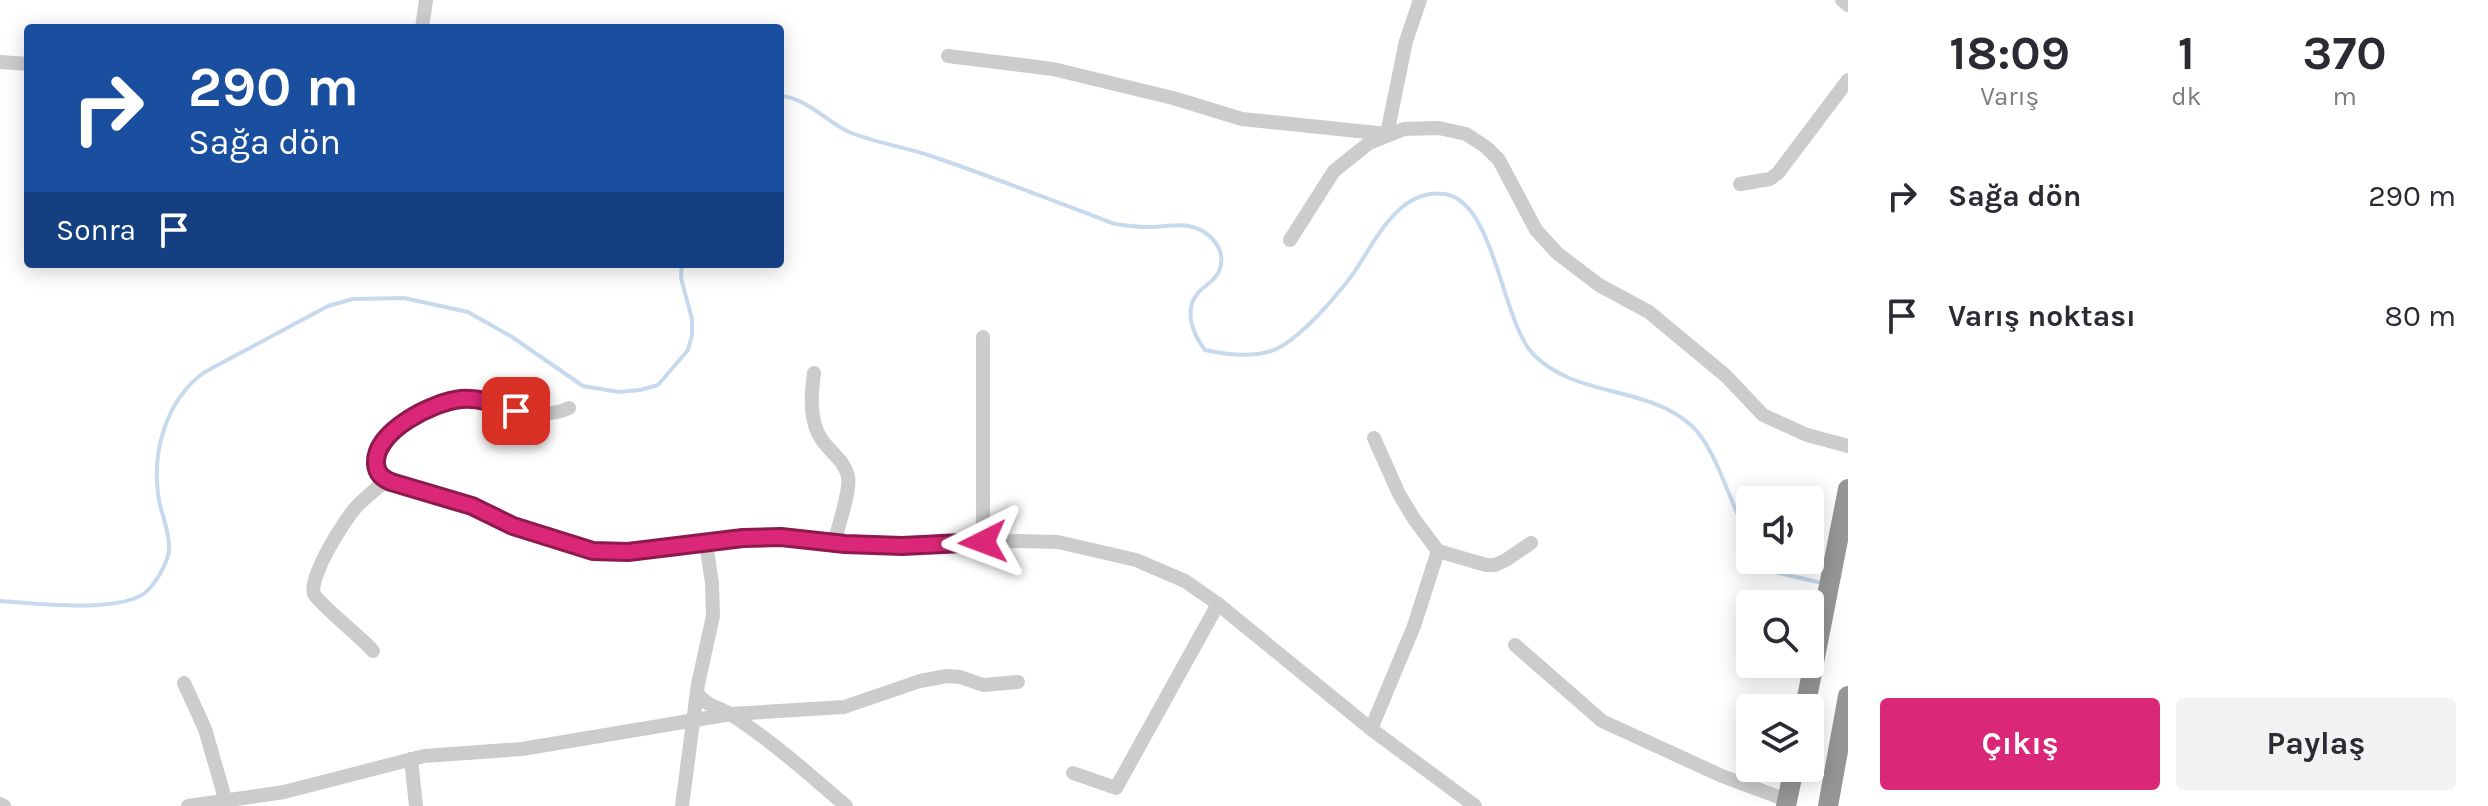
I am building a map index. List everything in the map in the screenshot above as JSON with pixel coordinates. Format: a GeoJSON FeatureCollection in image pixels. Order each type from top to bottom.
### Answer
{"type":"FeatureCollection","features":[{"type":"Feature","properties":{"kind":"highway"},"geometry":{"type":"LineString","coordinates":[[1808,694],[1848,489]]}},
{"type":"Feature","properties":{"kind":"highway"},"geometry":{"type":"LineString","coordinates":[[1828,806],[1848,696]]}},
{"type":"Feature","properties":{"kind":"highway"},"geometry":{"type":"LineString","coordinates":[[1787,803],[1791,782]]}},
{"type":"Feature","properties":{"kind":"street"},"geometry":{"type":"LineString","coordinates":[[423,24],[426,0]]}},
{"type":"Feature","properties":{"kind":"street"},"geometry":{"type":"LineString","coordinates":[[1387,134],[1406,41],[1420,0]]}},
{"type":"Feature","properties":{"kind":"street"},"geometry":{"type":"LineString","coordinates":[[1842,0],[1848,5]]}},
{"type":"Feature","properties":{"kind":"street"},"geometry":{"type":"LineString","coordinates":[[948,56],[1053,69],[1173,98],[1242,119],[1387,134]]}},
{"type":"Feature","properties":{"kind":"street"},"geometry":{"type":"LineString","coordinates":[[0,62],[24,64]]}},
{"type":"Feature","properties":{"kind":"street"},"geometry":{"type":"LineString","coordinates":[[1740,184],[1770,179],[1778,173],[1848,80]]}},
{"type":"Feature","properties":{"kind":"street"},"geometry":{"type":"LineString","coordinates":[[1290,240],[1334,171],[1369,143],[1404,129],[1439,128],[1466,134],[1499,160],[1536,230],[1557,253],[1599,285],[1649,312],[1726,376],[1763,415],[1807,435],[1848,446]]}},
{"type":"Feature","properties":{"kind":"street"},"geometry":{"type":"LineString","coordinates":[[983,337],[983,542]]}},
{"type":"Feature","properties":{"kind":"street"},"geometry":{"type":"LineString","coordinates":[[814,373],[811,393],[816,428],[821,439],[841,460],[849,480],[834,543]]}},
{"type":"Feature","properties":{"kind":"street"},"geometry":{"type":"LineString","coordinates":[[569,408],[547,414],[532,413],[482,400],[463,399],[423,412],[391,432],[380,445],[377,471],[387,480],[472,506],[513,526],[593,551],[628,552],[743,538],[781,537],[902,546],[1058,542],[1097,550],[1167,572],[1185,581],[1218,604],[1371,729],[1475,806]]}},
{"type":"Feature","properties":{"kind":"street"},"geometry":{"type":"LineString","coordinates":[[1374,438],[1399,494],[1438,551],[1495,565],[1531,543]]}},
{"type":"Feature","properties":{"kind":"street"},"geometry":{"type":"LineString","coordinates":[[373,651],[322,604],[314,593],[314,582],[356,506],[387,480]]}},
{"type":"Feature","properties":{"kind":"street"},"geometry":{"type":"LineString","coordinates":[[682,806],[697,693],[713,616],[706,543]]}},
{"type":"Feature","properties":{"kind":"street"},"geometry":{"type":"LineString","coordinates":[[1371,729],[1414,626],[1438,551]]}},
{"type":"Feature","properties":{"kind":"street"},"geometry":{"type":"LineString","coordinates":[[1073,773],[1116,788],[1218,604]]}},
{"type":"Feature","properties":{"kind":"street"},"geometry":{"type":"LineString","coordinates":[[1515,645],[1602,721],[1787,803]]}},
{"type":"Feature","properties":{"kind":"street"},"geometry":{"type":"LineString","coordinates":[[188,806],[284,792],[424,756],[522,749],[731,714],[844,707],[920,681],[947,676],[983,685],[1018,682]]}},
{"type":"Feature","properties":{"kind":"street"},"geometry":{"type":"LineString","coordinates":[[184,683],[205,729],[226,802]]}},
{"type":"Feature","properties":{"kind":"street"},"geometry":{"type":"LineString","coordinates":[[697,693],[706,704],[731,714],[846,806]]}},
{"type":"Feature","properties":{"kind":"street"},"geometry":{"type":"LineString","coordinates":[[411,759],[416,806]]}},
{"type":"Feature","properties":{"kind":"waterway"},"geometry":{"type":"LineString","coordinates":[[784,96],[798,100],[849,132],[954,164],[1115,224],[1138,227],[1184,225],[1210,236],[1221,255],[1219,271],[1200,290],[1190,315],[1205,350],[1223,353],[1264,353],[1291,340],[1317,317],[1340,290],[1398,211],[1412,200],[1427,194],[1445,194],[1462,202],[1475,218],[1487,240],[1513,317],[1533,354],[1569,378],[1654,404],[1692,426],[1717,464],[1736,509]]}},
{"type":"Feature","properties":{"kind":"waterway"},"geometry":{"type":"LineString","coordinates":[[0,601],[97,605],[134,599],[146,592],[161,572],[169,549],[159,500],[157,465],[164,430],[179,399],[203,373],[328,306],[353,299],[404,298],[468,312],[512,337],[583,386],[619,392],[640,390],[658,385],[688,350],[692,319],[681,278],[682,268]]}},
{"type":"Feature","properties":{"kind":"waterway"},"geometry":{"type":"LineString","coordinates":[[1782,574],[1818,582]]}},
{"type":"Feature","properties":{"kind":"route"},"geometry":{"type":"LineString","coordinates":[[516,411],[482,400],[463,399],[438,405],[391,432],[380,445],[377,471],[391,482],[452,499],[513,526],[593,551],[628,552],[743,538],[781,537],[902,546],[983,542]]}}]}
